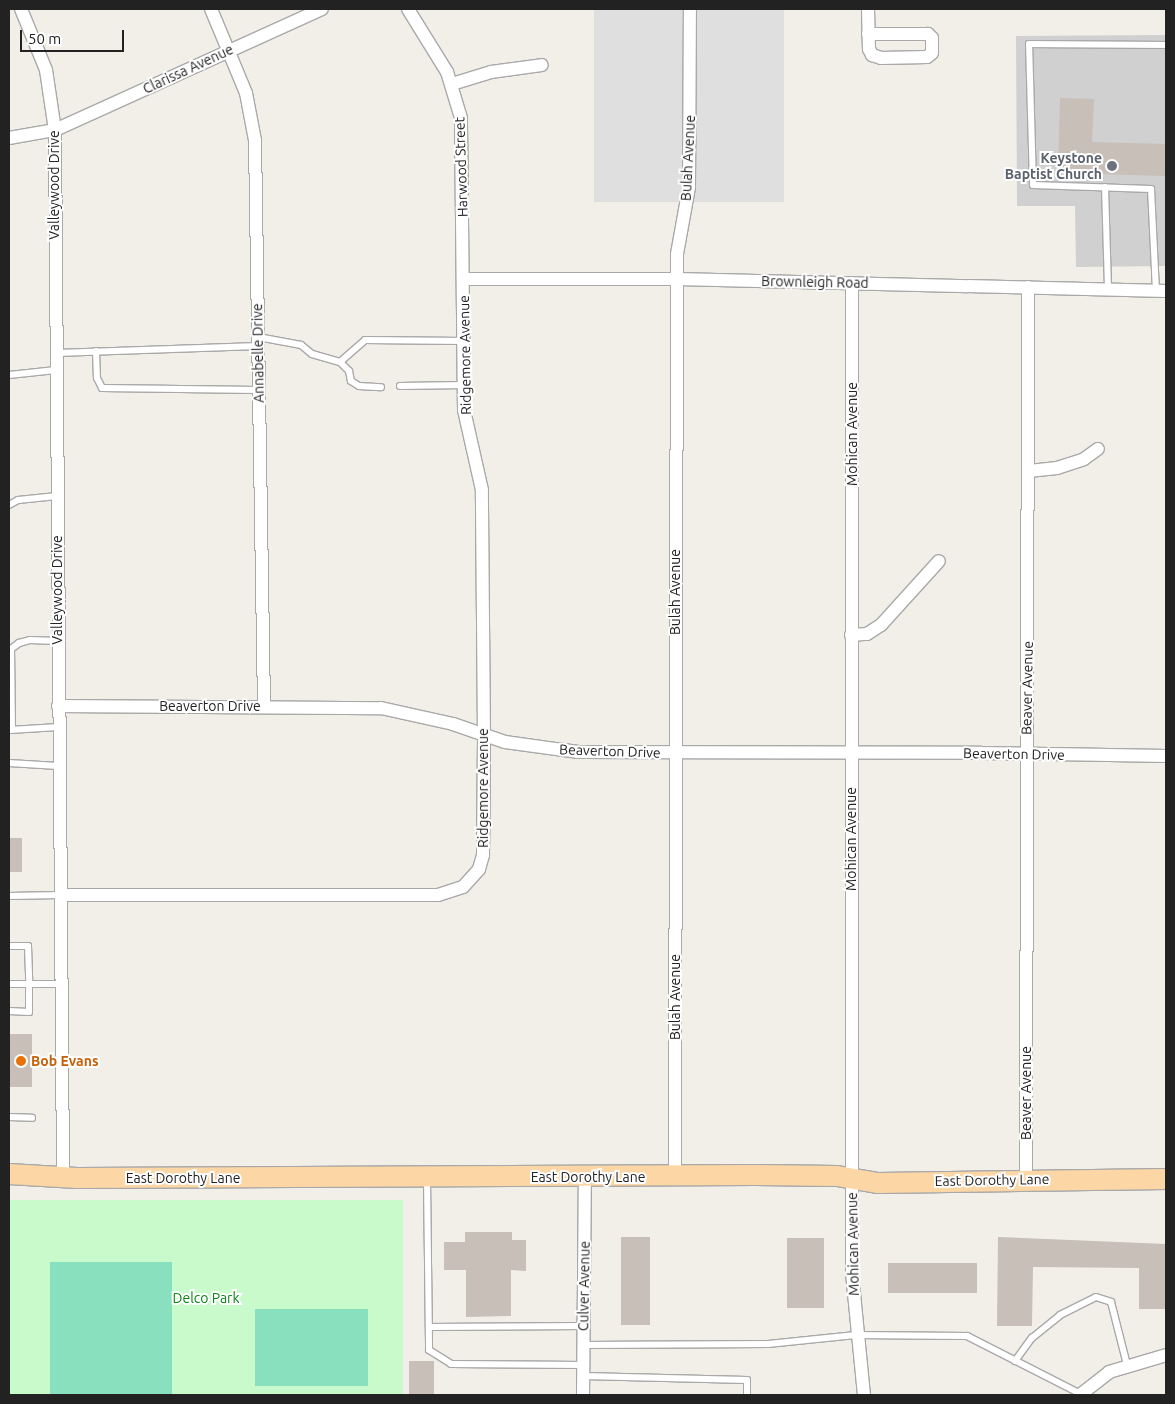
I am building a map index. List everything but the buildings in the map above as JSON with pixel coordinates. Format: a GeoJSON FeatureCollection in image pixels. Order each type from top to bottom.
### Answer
{"type":"FeatureCollection","features":[{"type":"Feature","properties":{"kind":"main road","name":"East Dorothy Lane"},"geometry":{"type":"LineString","coordinates":[[9,1174],[428,1178],[756,1175],[852,1179],[878,1183],[1026,1179],[1166,1179]]}},
{"type":"Feature","properties":{"kind":"street","name":"Valleywood Drive"},"geometry":{"type":"LineString","coordinates":[[21,9],[48,77],[55,130],[59,984],[63,1176]]}},
{"type":"Feature","properties":{"kind":"street","name":"Annabelle Drive"},"geometry":{"type":"LineString","coordinates":[[210,9],[253,116],[256,140],[258,390],[264,706]]}},
{"type":"Feature","properties":{"kind":"street","name":"Clarissa Avenue"},"geometry":{"type":"LineString","coordinates":[[9,138],[55,130],[322,9]]}},
{"type":"Feature","properties":{"kind":"street","name":"Harwood Street"},"geometry":{"type":"LineString","coordinates":[[408,9],[452,84],[461,118],[463,279]]}},
{"type":"Feature","properties":{"kind":"street","name":"Bulah Avenue"},"geometry":{"type":"LineString","coordinates":[[675,1177],[677,254],[689,187],[691,151],[690,9]]}},
{"type":"Feature","properties":{"kind":"street"},"geometry":{"type":"LineString","coordinates":[[868,9],[868,34],[869,49],[872,55],[881,58],[927,57],[932,53],[932,38],[928,34],[868,34]]}},
{"type":"Feature","properties":{"kind":"street"},"geometry":{"type":"LineString","coordinates":[[452,84],[491,72],[542,65]]}},
{"type":"Feature","properties":{"kind":"street","name":"Brownleigh Road"},"geometry":{"type":"LineString","coordinates":[[463,279],[852,283],[1161,291]]}},
{"type":"Feature","properties":{"kind":"street","name":"Ridgemore Avenue"},"geometry":{"type":"LineString","coordinates":[[60,895],[438,895],[451,893],[472,880],[483,855],[482,490],[467,429],[464,385],[463,279]]}},
{"type":"Feature","properties":{"kind":"street","name":"Mohican Avenue"},"geometry":{"type":"LineString","coordinates":[[852,283],[852,1274],[856,1335],[864,1395]]}},
{"type":"Feature","properties":{"kind":"street","name":"Beaver Avenue"},"geometry":{"type":"LineString","coordinates":[[1026,1179],[1028,287]]}},
{"type":"Feature","properties":{"kind":"street"},"geometry":{"type":"LineString","coordinates":[[1029,471],[1057,468],[1084,459],[1098,449]]}},
{"type":"Feature","properties":{"kind":"street"},"geometry":{"type":"LineString","coordinates":[[851,635],[867,634],[881,625],[939,561]]}},
{"type":"Feature","properties":{"kind":"street","name":"Beaverton Drive"},"geometry":{"type":"LineString","coordinates":[[58,706],[381,708],[435,720],[484,736],[539,749],[578,752],[1166,756]]}},
{"type":"Feature","properties":{"kind":"street","name":"Culver Avenue"},"geometry":{"type":"LineString","coordinates":[[583,1395],[584,1176]]}},
{"type":"Feature","properties":{"kind":"street"},"geometry":{"type":"LineString","coordinates":[[1080,1394],[1102,1376],[1127,1365],[1166,1355]]}},
{"type":"Feature","properties":{"kind":"lane"},"geometry":{"type":"LineString","coordinates":[[1161,291],[1150,189],[1033,185],[1029,44],[1166,45]]}},
{"type":"Feature","properties":{"kind":"lane"},"geometry":{"type":"LineString","coordinates":[[1105,187],[1108,289]]}},
{"type":"Feature","properties":{"kind":"lane"},"geometry":{"type":"LineString","coordinates":[[340,362],[365,340],[464,341]]}},
{"type":"Feature","properties":{"kind":"lane"},"geometry":{"type":"LineString","coordinates":[[55,353],[258,341],[301,345],[312,354],[340,362],[349,371],[351,381],[358,386],[380,387]]}},
{"type":"Feature","properties":{"kind":"lane"},"geometry":{"type":"LineString","coordinates":[[96,351],[97,378],[102,388],[258,390]]}},
{"type":"Feature","properties":{"kind":"lane"},"geometry":{"type":"LineString","coordinates":[[9,375],[56,370]]}},
{"type":"Feature","properties":{"kind":"lane"},"geometry":{"type":"LineString","coordinates":[[400,386],[464,385]]}},
{"type":"Feature","properties":{"kind":"lane"},"geometry":{"type":"LineString","coordinates":[[9,506],[18,500],[56,496]]}},
{"type":"Feature","properties":{"kind":"lane"},"geometry":{"type":"LineString","coordinates":[[57,640],[30,640],[19,643],[11,649],[10,730],[58,728]]}},
{"type":"Feature","properties":{"kind":"lane"},"geometry":{"type":"LineString","coordinates":[[9,763],[58,766]]}},
{"type":"Feature","properties":{"kind":"lane"},"geometry":{"type":"LineString","coordinates":[[9,896],[60,895]]}},
{"type":"Feature","properties":{"kind":"lane"},"geometry":{"type":"LineString","coordinates":[[9,946],[28,946],[29,984],[29,1012],[9,1012]]}},
{"type":"Feature","properties":{"kind":"lane"},"geometry":{"type":"LineString","coordinates":[[9,984],[59,984]]}},
{"type":"Feature","properties":{"kind":"lane"},"geometry":{"type":"LineString","coordinates":[[9,1117],[32,1118]]}},
{"type":"Feature","properties":{"kind":"lane"},"geometry":{"type":"LineString","coordinates":[[428,1178],[429,1350],[451,1364],[747,1380],[747,1395]]}},
{"type":"Feature","properties":{"kind":"lane"},"geometry":{"type":"LineString","coordinates":[[1015,1362],[1032,1338],[1060,1315],[1096,1297],[1111,1302],[1127,1365]]}},
{"type":"Feature","properties":{"kind":"lane"},"geometry":{"type":"LineString","coordinates":[[428,1326],[583,1326]]}},
{"type":"Feature","properties":{"kind":"lane"},"geometry":{"type":"LineString","coordinates":[[583,1345],[768,1344],[856,1335],[967,1336],[1080,1394]]}},
{"type":"Feature","properties":{"kind":"shaded area"},"geometry":{"type":"Polygon","coordinates":[[[594,9],[784,9],[784,202],[594,202],[594,9]]]}},
{"type":"Feature","properties":{"kind":"shaded area"},"geometry":{"type":"Polygon","coordinates":[[[1166,35],[1166,266],[1076,267],[1075,206],[1017,206],[1016,36],[1166,35]]]}},
{"type":"Feature","properties":{"kind":"green space","name":"Delco Park"},"geometry":{"type":"Polygon","coordinates":[[[9,1200],[403,1200],[403,1395],[9,1395],[9,1200]]]}},
{"type":"Feature","properties":{"kind":"green space"},"geometry":{"type":"Polygon","coordinates":[[[50,1262],[172,1262],[172,1395],[50,1395],[50,1262]]]}},
{"type":"Feature","properties":{"kind":"green space"},"geometry":{"type":"Polygon","coordinates":[[[255,1309],[368,1309],[368,1386],[255,1386],[255,1309]]]}},
{"type":"Feature","properties":{"kind":"place","name":"Keystone Baptist Church"},"geometry":{"type":"Point","coordinates":[1112,166]}},
{"type":"Feature","properties":{"kind":"place","name":"Bob Evans"},"geometry":{"type":"Point","coordinates":[21,1061]}}]}
